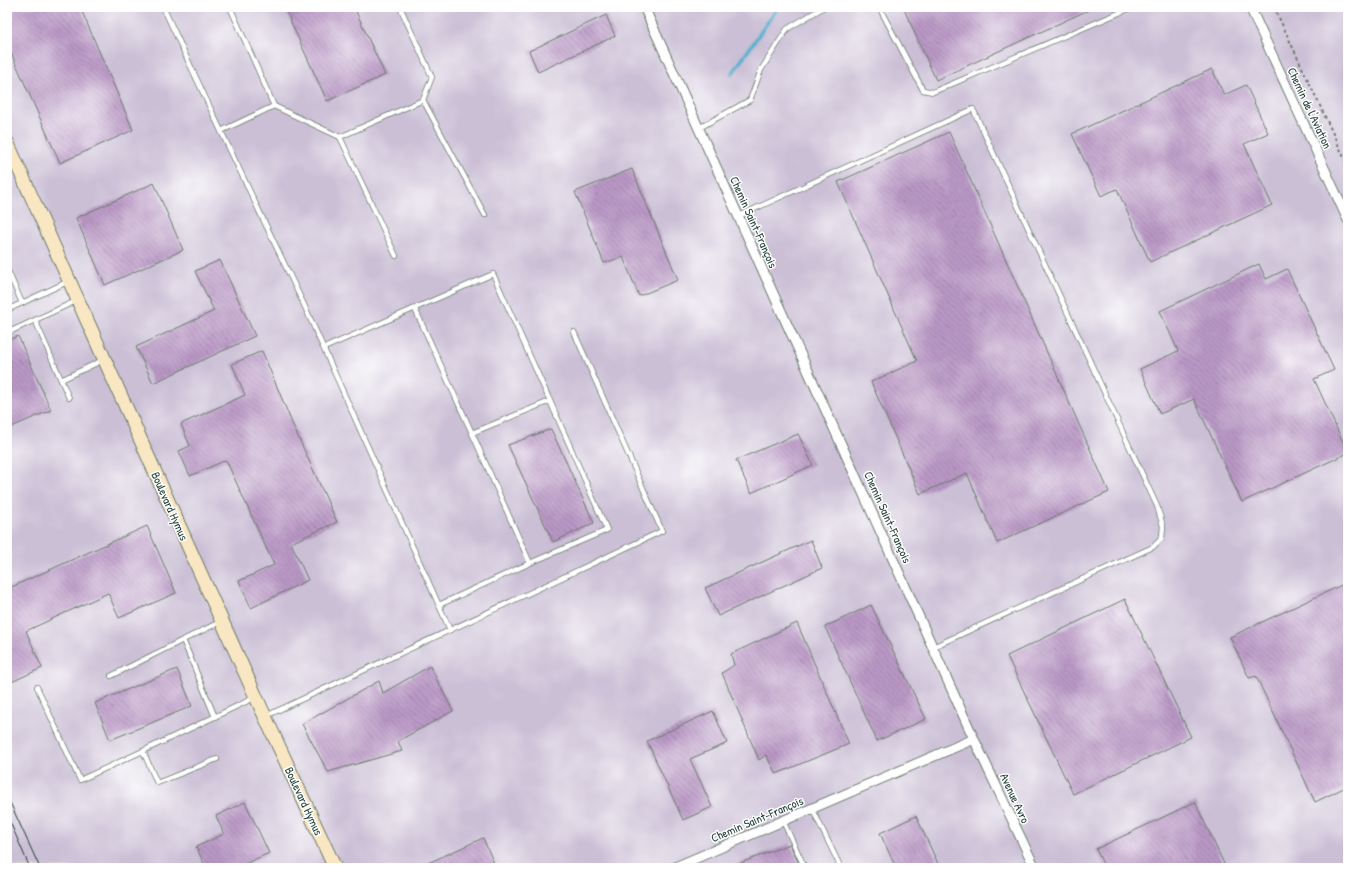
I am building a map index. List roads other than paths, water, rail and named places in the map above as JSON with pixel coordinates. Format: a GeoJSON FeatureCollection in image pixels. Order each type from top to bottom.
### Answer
{"type":"FeatureCollection","features":[{"type":"Feature","properties":{"kind":"street","name":"Chemin Saint-François"},"geometry":{"type":"LineString","coordinates":[[644,7],[974,739],[673,868]]}},
{"type":"Feature","properties":{"kind":"street","name":"Chemin de l'Aviation"},"geometry":{"type":"LineString","coordinates":[[1250,7],[1348,220]]}},
{"type":"Feature","properties":{"kind":"street","name":"Boulevard Hymus"},"geometry":{"type":"LineString","coordinates":[[7,142],[265,717],[335,868]]}},
{"type":"Feature","properties":{"kind":"street","name":"Avenue Avro"},"geometry":{"type":"LineString","coordinates":[[974,739],[1035,868]]}},
{"type":"Feature","properties":{"kind":"lane"},"geometry":{"type":"LineString","coordinates":[[163,7],[324,348],[450,630]]}},
{"type":"Feature","properties":{"kind":"lane"},"geometry":{"type":"LineString","coordinates":[[230,7],[274,106],[340,137],[396,256]]}},
{"type":"Feature","properties":{"kind":"lane"},"geometry":{"type":"LineString","coordinates":[[340,137],[423,100],[432,77],[400,7]]}},
{"type":"Feature","properties":{"kind":"lane"},"geometry":{"type":"LineString","coordinates":[[699,128],[750,100],[761,70],[787,29],[824,7]]}},
{"type":"Feature","properties":{"kind":"lane"},"geometry":{"type":"LineString","coordinates":[[879,7],[923,90],[933,92],[1132,7]]}},
{"type":"Feature","properties":{"kind":"lane"},"geometry":{"type":"LineString","coordinates":[[423,100],[485,215]]}},
{"type":"Feature","properties":{"kind":"lane"},"geometry":{"type":"LineString","coordinates":[[221,131],[274,106]]}},
{"type":"Feature","properties":{"kind":"lane"},"geometry":{"type":"LineString","coordinates":[[739,216],[973,108],[1157,506],[1163,526],[1162,538],[1153,547],[933,647]]}},
{"type":"Feature","properties":{"kind":"lane"},"geometry":{"type":"LineString","coordinates":[[7,269],[22,303]]}},
{"type":"Feature","properties":{"kind":"lane"},"geometry":{"type":"LineString","coordinates":[[324,348],[494,274],[607,530],[530,563],[439,605]]}},
{"type":"Feature","properties":{"kind":"lane"},"geometry":{"type":"LineString","coordinates":[[7,310],[69,281]]}},
{"type":"Feature","properties":{"kind":"lane"},"geometry":{"type":"LineString","coordinates":[[7,333],[78,300]]}},
{"type":"Feature","properties":{"kind":"lane"},"geometry":{"type":"LineString","coordinates":[[415,309],[530,563]]}},
{"type":"Feature","properties":{"kind":"lane"},"geometry":{"type":"LineString","coordinates":[[35,320],[69,398]]}},
{"type":"Feature","properties":{"kind":"lane"},"geometry":{"type":"LineString","coordinates":[[265,717],[662,531],[574,332]]}},
{"type":"Feature","properties":{"kind":"lane"},"geometry":{"type":"LineString","coordinates":[[61,380],[104,360]]}},
{"type":"Feature","properties":{"kind":"lane"},"geometry":{"type":"LineString","coordinates":[[472,433],[550,401]]}},
{"type":"Feature","properties":{"kind":"lane"},"geometry":{"type":"LineString","coordinates":[[111,676],[222,621]]}},
{"type":"Feature","properties":{"kind":"lane"},"geometry":{"type":"LineString","coordinates":[[183,640],[215,717]]}},
{"type":"Feature","properties":{"kind":"lane"},"geometry":{"type":"LineString","coordinates":[[37,687],[80,780],[256,697]]}},
{"type":"Feature","properties":{"kind":"lane"},"geometry":{"type":"LineString","coordinates":[[143,751],[157,783],[217,759]]}},
{"type":"Feature","properties":{"kind":"lane"},"geometry":{"type":"LineString","coordinates":[[812,808],[841,868]]}},
{"type":"Feature","properties":{"kind":"lane"},"geometry":{"type":"LineString","coordinates":[[783,821],[805,868]]}},
{"type":"Feature","properties":{"kind":"lane"},"geometry":{"type":"LineString","coordinates":[[7,862],[10,868]]}},
{"type":"Feature","properties":{"kind":"waterway"},"geometry":{"type":"LineString","coordinates":[[732,74],[778,7]]}},
{"type":"Feature","properties":{"kind":"tram line"},"geometry":{"type":"LineString","coordinates":[[7,796],[40,868]]}},
{"type":"Feature","properties":{"kind":"tram line"},"geometry":{"type":"LineString","coordinates":[[7,815],[30,868]]}}]}
